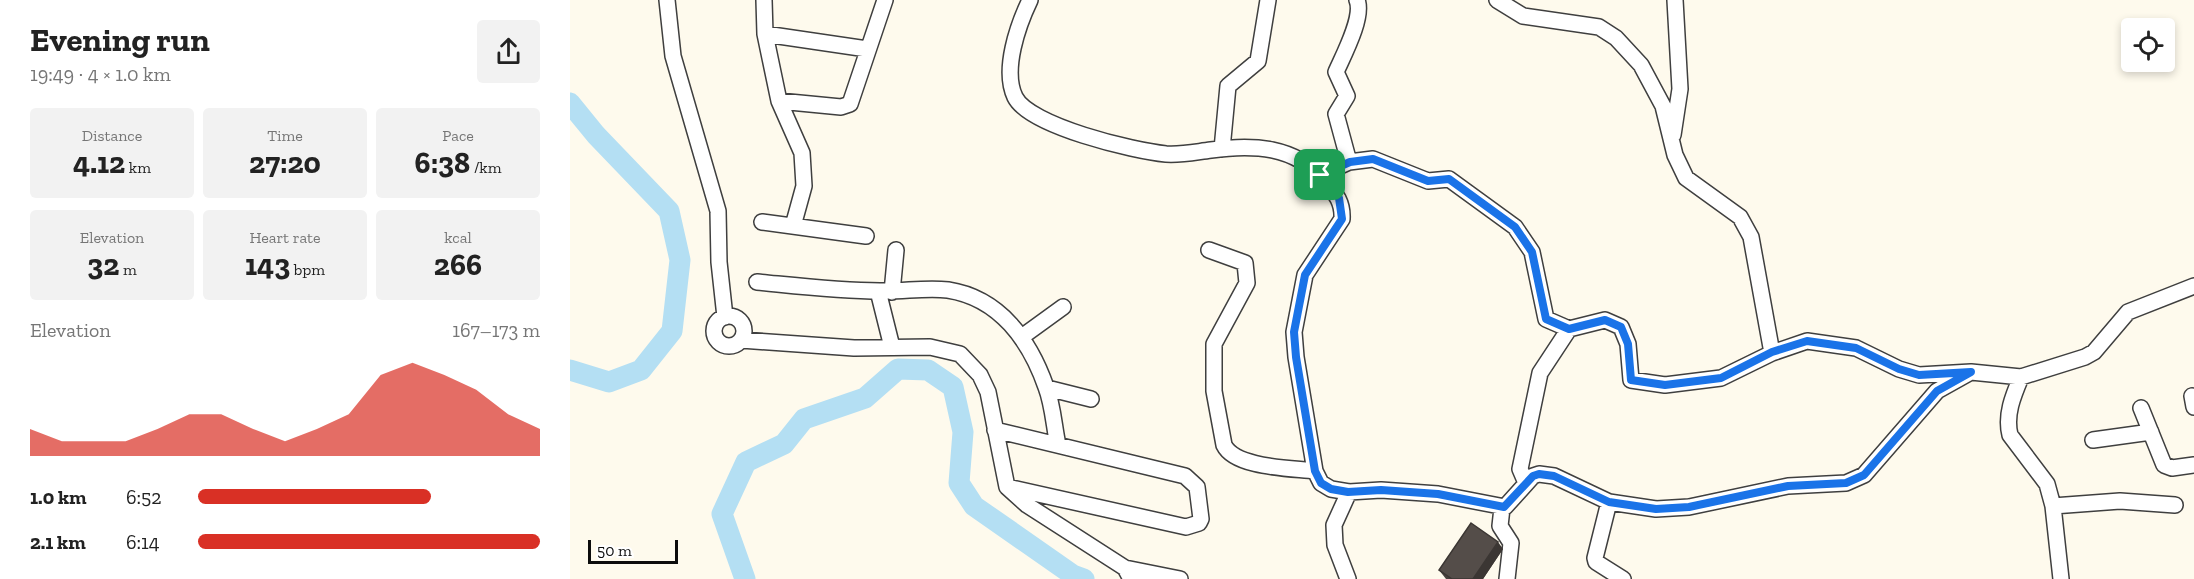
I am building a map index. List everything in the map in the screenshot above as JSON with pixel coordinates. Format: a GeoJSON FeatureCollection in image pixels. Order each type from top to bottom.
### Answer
{"type":"FeatureCollection","features":[{"type":"Feature","properties":{"kind":"street"},"geometry":{"type":"LineString","coordinates":[[668,0],[673,56],[718,211],[719,262],[725,317]]}},
{"type":"Feature","properties":{"kind":"street"},"geometry":{"type":"LineString","coordinates":[[764,0],[765,34],[779,101],[802,153],[804,186],[793,226]]}},
{"type":"Feature","properties":{"kind":"street"},"geometry":{"type":"LineString","coordinates":[[779,101],[841,107],[848,105],[885,0]]}},
{"type":"Feature","properties":{"kind":"street"},"geometry":{"type":"LineString","coordinates":[[1030,0],[1016,31],[1011,58],[1015,96],[1024,108],[1062,128],[1132,148],[1187,155],[1222,149],[1291,153],[1308,163],[1339,198],[1343,210],[1338,229],[1305,275],[1294,332],[1315,471],[1321,483],[1331,489],[1348,492],[1381,490],[1438,494],[1502,507],[1511,503],[1526,483],[1539,474],[1554,476],[1609,502],[1656,509],[1680,508],[1788,486],[1846,483],[1864,475],[1937,391],[1971,372]]}},
{"type":"Feature","properties":{"kind":"street"},"geometry":{"type":"LineString","coordinates":[[1222,149],[1228,86],[1258,61],[1269,0]]}},
{"type":"Feature","properties":{"kind":"street"},"geometry":{"type":"LineString","coordinates":[[1350,162],[1336,114],[1347,96],[1336,72],[1352,37],[1359,5],[1357,0]]}},
{"type":"Feature","properties":{"kind":"street"},"geometry":{"type":"LineString","coordinates":[[1497,0],[1523,16],[1599,27],[1616,38],[1650,78],[1663,106],[1672,141],[1686,178],[1740,217],[1751,237],[1772,352]]}},
{"type":"Feature","properties":{"kind":"street"},"geometry":{"type":"LineString","coordinates":[[1672,141],[1680,89],[1676,0]]}},
{"type":"Feature","properties":{"kind":"street"},"geometry":{"type":"LineString","coordinates":[[765,34],[867,49]]}},
{"type":"Feature","properties":{"kind":"street"},"geometry":{"type":"LineString","coordinates":[[1320,175],[1350,162],[1373,159],[1428,181],[1449,179],[1515,227],[1532,252],[1546,319],[1569,329],[1605,320],[1621,327],[1628,344],[1631,380],[1665,385],[1721,378],[1772,352],[1807,341],[1823,341],[1856,348],[1909,373],[1930,375],[1971,372],[2021,377],[2085,357],[2094,352],[2128,312],[2194,286]]}},
{"type":"Feature","properties":{"kind":"street"},"geometry":{"type":"LineString","coordinates":[[762,222],[866,236]]}},
{"type":"Feature","properties":{"kind":"street"},"geometry":{"type":"LineString","coordinates":[[892,347],[885,292],[896,250]]}},
{"type":"Feature","properties":{"kind":"street"},"geometry":{"type":"LineString","coordinates":[[1209,250],[1245,263],[1247,283],[1214,344],[1214,391],[1227,452],[1242,460],[1315,471]]}},
{"type":"Feature","properties":{"kind":"street"},"geometry":{"type":"LineString","coordinates":[[757,282],[885,292],[918,288],[961,293],[993,307],[1023,336],[1047,388],[1058,445]]}},
{"type":"Feature","properties":{"kind":"street"},"geometry":{"type":"LineString","coordinates":[[1023,336],[1063,307]]}},
{"type":"Feature","properties":{"kind":"street"},"geometry":{"type":"LineString","coordinates":[[741,340],[742,325],[735,318],[725,317],[717,323],[715,337],[727,346],[741,340],[854,348],[930,347],[960,354],[980,375],[988,392],[1007,487],[1027,505],[1128,573],[1180,579]]}},
{"type":"Feature","properties":{"kind":"street"},"geometry":{"type":"LineString","coordinates":[[1526,483],[1520,469],[1540,373],[1569,329]]}},
{"type":"Feature","properties":{"kind":"street"},"geometry":{"type":"LineString","coordinates":[[2021,377],[2009,410],[2007,426],[2010,435],[2044,479],[2053,506],[2061,579]]}},
{"type":"Feature","properties":{"kind":"street"},"geometry":{"type":"LineString","coordinates":[[1047,388],[1091,399]]}},
{"type":"Feature","properties":{"kind":"street"},"geometry":{"type":"LineString","coordinates":[[2141,408],[2164,465],[2172,468],[2194,465]]}},
{"type":"Feature","properties":{"kind":"street"},"geometry":{"type":"LineString","coordinates":[[994,430],[1190,478],[1197,487],[1200,521],[1186,527],[1007,487]]}},
{"type":"Feature","properties":{"kind":"street"},"geometry":{"type":"LineString","coordinates":[[2093,441],[2151,432]]}},
{"type":"Feature","properties":{"kind":"street"},"geometry":{"type":"LineString","coordinates":[[1348,492],[1334,525],[1335,545],[1348,579]]}},
{"type":"Feature","properties":{"kind":"street"},"geometry":{"type":"LineString","coordinates":[[2053,506],[2120,501],[2175,505]]}},
{"type":"Feature","properties":{"kind":"street"},"geometry":{"type":"LineString","coordinates":[[1609,502],[1595,558],[1596,562],[1623,579]]}},
{"type":"Feature","properties":{"kind":"street"},"geometry":{"type":"LineString","coordinates":[[1502,507],[1500,526],[1511,543],[1507,579]]}},
{"type":"Feature","properties":{"kind":"building"},"geometry":{"type":"Polygon","coordinates":[[[1471,523],[1498,542],[1473,579],[1452,579],[1439,570],[1471,523]]]}},
{"type":"Feature","properties":{"kind":"waterway"},"geometry":{"type":"LineString","coordinates":[[570,103],[596,135],[669,211],[680,260],[672,331],[641,370],[609,382],[570,370]]}},
{"type":"Feature","properties":{"kind":"waterway"},"geometry":{"type":"LineString","coordinates":[[745,579],[722,514],[746,462],[784,444],[804,419],[865,398],[898,369],[928,370],[953,387],[963,432],[959,483],[974,506],[1073,575],[1084,579]]}},
{"type":"Feature","properties":{"kind":"route"},"geometry":{"type":"LineString","coordinates":[[1373,159],[1428,181],[1449,179],[1515,227],[1532,252],[1546,319],[1569,329],[1605,320],[1621,327],[1628,344],[1631,380],[1665,385],[1721,378],[1772,352],[1807,341],[1838,343],[1856,348],[1887,361],[1899,369],[1919,375],[1971,372],[1937,391],[1864,475],[1846,483],[1788,486],[1672,509],[1609,502],[1554,476],[1543,474],[1533,476],[1511,503],[1504,507],[1438,494],[1381,490],[1348,492],[1331,489],[1321,483],[1315,471],[1294,332],[1302,302],[1305,275],[1338,229],[1342,219],[1343,210],[1339,198],[1320,175],[1350,162],[1373,159]]}}]}
